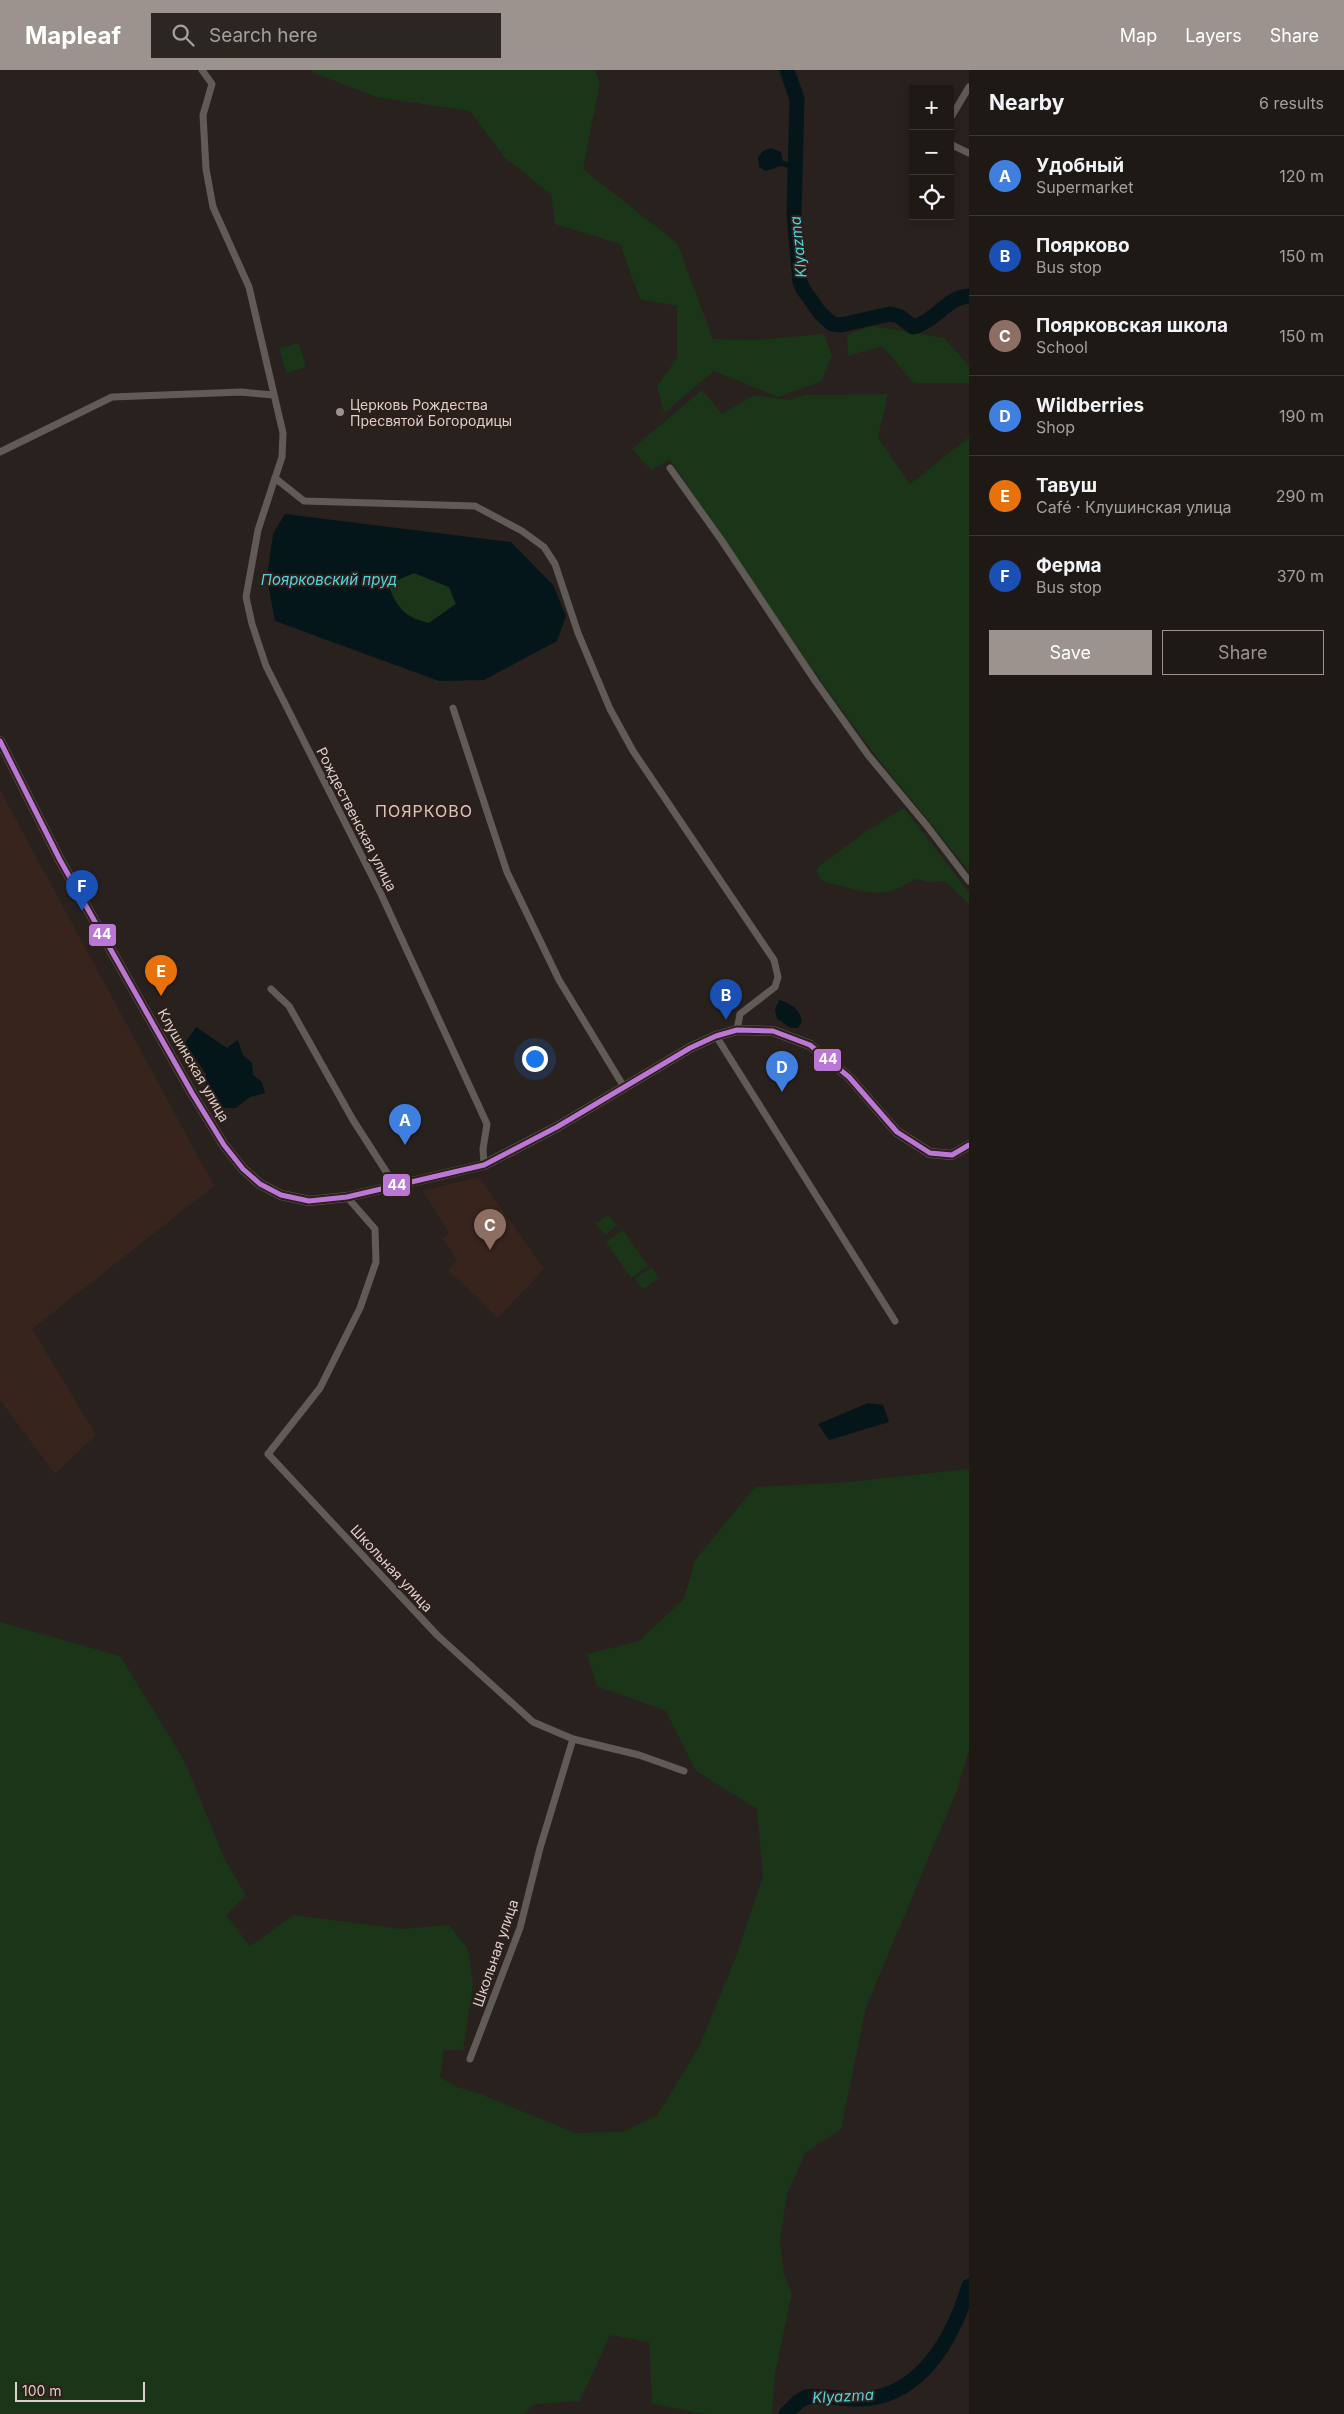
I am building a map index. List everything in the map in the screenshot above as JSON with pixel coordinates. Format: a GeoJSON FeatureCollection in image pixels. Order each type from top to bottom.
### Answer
{"type":"FeatureCollection","features":[{"type":"Feature","properties":{"kind":"main road","name":"Клушинская улица"},"geometry":{"type":"LineString","coordinates":[[0,741],[60,860],[224,1145],[244,1169],[260,1184],[281,1196],[309,1201],[347,1197],[484,1165],[557,1127],[716,1036],[737,1030],[774,1031],[810,1045],[849,1077],[897,1132],[930,1153],[952,1155],[969,1146]]}},
{"type":"Feature","properties":{"kind":"street","name":"Рождественская улица"},"geometry":{"type":"LineString","coordinates":[[202,70],[212,84],[203,114],[206,169],[213,207],[248,288],[283,433],[282,457],[258,530],[246,597],[252,624],[266,666],[381,894],[487,1124],[483,1148],[484,1165]]}},
{"type":"Feature","properties":{"kind":"street"},"geometry":{"type":"LineString","coordinates":[[954,112],[969,87]]}},
{"type":"Feature","properties":{"kind":"street"},"geometry":{"type":"LineString","coordinates":[[954,146],[969,153]]}},
{"type":"Feature","properties":{"kind":"street"},"geometry":{"type":"LineString","coordinates":[[0,452],[112,397],[241,392],[273,395]]}},
{"type":"Feature","properties":{"kind":"street"},"geometry":{"type":"LineString","coordinates":[[670,468],[868,755],[927,826],[969,881]]}},
{"type":"Feature","properties":{"kind":"street"},"geometry":{"type":"LineString","coordinates":[[275,478],[304,501],[476,506],[522,531],[544,547],[555,564],[578,633],[610,709],[628,742],[774,960],[778,977],[775,987],[740,1014],[737,1030]]}},
{"type":"Feature","properties":{"kind":"street"},"geometry":{"type":"LineString","coordinates":[[453,708],[507,872],[559,980],[624,1087]]}},
{"type":"Feature","properties":{"kind":"street"},"geometry":{"type":"LineString","coordinates":[[271,989],[289,1006],[353,1120],[396,1187]]}},
{"type":"Feature","properties":{"kind":"street"},"geometry":{"type":"LineString","coordinates":[[716,1036],[896,1321]]}},
{"type":"Feature","properties":{"kind":"street","name":"Школьная улица"},"geometry":{"type":"LineString","coordinates":[[347,1197],[375,1229],[376,1262],[360,1308],[320,1388],[268,1454],[437,1634],[486,1681],[533,1722],[573,1739],[639,1755],[684,1771]]}},
{"type":"Feature","properties":{"kind":"street","name":"Школьная улица"},"geometry":{"type":"LineString","coordinates":[[470,2059],[520,1928],[540,1848],[573,1739]]}},
{"type":"Feature","properties":{"kind":"shaded area"},"geometry":{"type":"Polygon","coordinates":[[[0,790],[214,1186],[32,1329],[96,1435],[55,1474],[0,1400],[0,790]]]}},
{"type":"Feature","properties":{"kind":"shaded area"},"geometry":{"type":"Polygon","coordinates":[[[479,1177],[544,1269],[498,1318],[448,1270],[457,1261],[443,1239],[449,1233],[423,1191],[479,1177]]]}},
{"type":"Feature","properties":{"kind":"green space"},"geometry":{"type":"Polygon","coordinates":[[[312,70],[595,70],[600,83],[583,169],[677,243],[713,339],[756,340],[824,334],[832,355],[822,381],[778,397],[714,371],[664,413],[657,386],[677,358],[677,306],[640,299],[620,244],[555,224],[551,194],[505,158],[470,111],[376,97],[314,73],[312,70]]]}},
{"type":"Feature","properties":{"kind":"green space"},"geometry":{"type":"Polygon","coordinates":[[[871,326],[944,338],[969,366],[969,383],[914,383],[882,346],[848,356],[847,335],[871,326]]]}},
{"type":"Feature","properties":{"kind":"green space"},"geometry":{"type":"Polygon","coordinates":[[[299,343],[306,367],[286,373],[279,348],[299,343]]]}},
{"type":"Feature","properties":{"kind":"green space"},"geometry":{"type":"Polygon","coordinates":[[[702,390],[722,414],[754,395],[789,400],[804,395],[888,394],[878,438],[910,484],[969,437],[969,871],[875,755],[822,683],[670,460],[651,470],[632,449],[702,390]]]}},
{"type":"Feature","properties":{"kind":"green space"},"geometry":{"type":"Polygon","coordinates":[[[414,573],[449,587],[456,604],[429,623],[408,615],[394,599],[388,584],[414,573]]]}},
{"type":"Feature","properties":{"kind":"green space"},"geometry":{"type":"Polygon","coordinates":[[[904,808],[969,893],[969,904],[945,881],[930,882],[915,879],[896,889],[879,893],[829,883],[820,878],[816,871],[824,862],[871,828],[904,808]]]}},
{"type":"Feature","properties":{"kind":"green space"},"geometry":{"type":"Polygon","coordinates":[[[608,1215],[617,1225],[605,1235],[596,1224],[608,1215]]]}},
{"type":"Feature","properties":{"kind":"green space"},"geometry":{"type":"Polygon","coordinates":[[[623,1230],[648,1266],[631,1278],[606,1242],[623,1230]]]}},
{"type":"Feature","properties":{"kind":"green space"},"geometry":{"type":"Polygon","coordinates":[[[651,1267],[659,1278],[643,1289],[635,1279],[651,1267]]]}},
{"type":"Feature","properties":{"kind":"green space"},"geometry":{"type":"Polygon","coordinates":[[[969,1469],[969,1750],[957,1790],[866,2007],[841,2129],[805,2153],[787,2194],[780,2241],[784,2275],[792,2293],[775,2374],[772,2414],[706,2414],[652,2404],[649,2342],[610,2335],[580,2401],[535,2404],[524,2414],[0,2414],[0,1622],[120,1656],[184,1760],[225,1860],[246,1895],[226,1915],[250,1946],[294,1915],[401,1929],[449,1925],[468,1949],[473,1984],[463,2050],[444,2050],[440,2077],[457,2087],[480,2094],[576,2133],[622,2132],[657,2116],[700,2045],[737,1954],[763,1877],[757,1809],[696,1771],[666,1711],[597,1686],[587,1654],[639,1641],[684,1599],[695,1560],[755,1487],[849,1482],[969,1469]]]}},
{"type":"Feature","properties":{"kind":"water"},"geometry":{"type":"Polygon","coordinates":[[[771,148],[781,152],[783,161],[795,164],[795,170],[781,166],[766,171],[759,167],[758,157],[763,151],[771,148]]]}},
{"type":"Feature","properties":{"kind":"water","name":"Поярковский пруд"},"geometry":{"type":"Polygon","coordinates":[[[285,514],[511,542],[553,585],[566,616],[557,641],[484,680],[439,681],[275,621],[267,578],[273,534],[285,514]],[[414,573],[388,584],[394,599],[408,615],[429,623],[456,604],[449,587],[414,573]]]}},
{"type":"Feature","properties":{"kind":"water"},"geometry":{"type":"Polygon","coordinates":[[[779,1000],[797,1010],[802,1022],[798,1028],[791,1028],[777,1019],[775,1010],[779,1000]]]}},
{"type":"Feature","properties":{"kind":"water"},"geometry":{"type":"Polygon","coordinates":[[[196,1027],[227,1048],[238,1040],[243,1055],[252,1063],[253,1075],[262,1082],[265,1093],[250,1097],[236,1108],[219,1108],[206,1094],[206,1074],[185,1043],[196,1027]]]}},
{"type":"Feature","properties":{"kind":"water"},"geometry":{"type":"Polygon","coordinates":[[[868,1403],[883,1405],[889,1422],[829,1440],[818,1424],[868,1403]]]}},
{"type":"Feature","properties":{"kind":"waterway","name":"Klyazma"},"geometry":{"type":"LineString","coordinates":[[787,70],[797,99],[794,215],[800,282],[820,313],[832,324],[841,325],[890,314],[899,316],[913,327],[928,320],[961,297],[969,296]]}},
{"type":"Feature","properties":{"kind":"waterway","name":"Klyazma"},"geometry":{"type":"LineString","coordinates":[[786,2414],[806,2397],[864,2399],[885,2395],[903,2387],[919,2374],[945,2342],[955,2324],[969,2286]]}},
{"type":"Feature","properties":{"kind":"transit line","name":"44"},"geometry":{"type":"LineString","coordinates":[[0,741],[60,860],[192,1093],[224,1145],[243,1169],[260,1184],[281,1195],[309,1201],[347,1197],[484,1165],[557,1127],[690,1048],[716,1036],[737,1030],[773,1031],[810,1045],[849,1077],[897,1132],[930,1153],[952,1155],[969,1145]]}},
{"type":"Feature","properties":{"kind":"place","name":"Церковь Рождества Пресвятой Богородицы"},"geometry":{"type":"Point","coordinates":[340,412]}},
{"type":"Feature","properties":{"kind":"place","name":"Ферма"},"geometry":{"type":"Point","coordinates":[82,911]}},
{"type":"Feature","properties":{"kind":"place","name":"Тавуш"},"geometry":{"type":"Point","coordinates":[161,996]}},
{"type":"Feature","properties":{"kind":"place","name":"Поярково"},"geometry":{"type":"Point","coordinates":[726,1020]}},
{"type":"Feature","properties":{"kind":"place","name":"Wildberries"},"geometry":{"type":"Point","coordinates":[782,1092]}},
{"type":"Feature","properties":{"kind":"place","name":"Удобный"},"geometry":{"type":"Point","coordinates":[405,1145]}},
{"type":"Feature","properties":{"kind":"place","name":"Поярковская школа"},"geometry":{"type":"Point","coordinates":[490,1250]}},
{"type":"Feature","properties":{"kind":"district","name":"ПОЯРКОВО"},"geometry":{"type":"Point","coordinates":[424,811]}}]}
